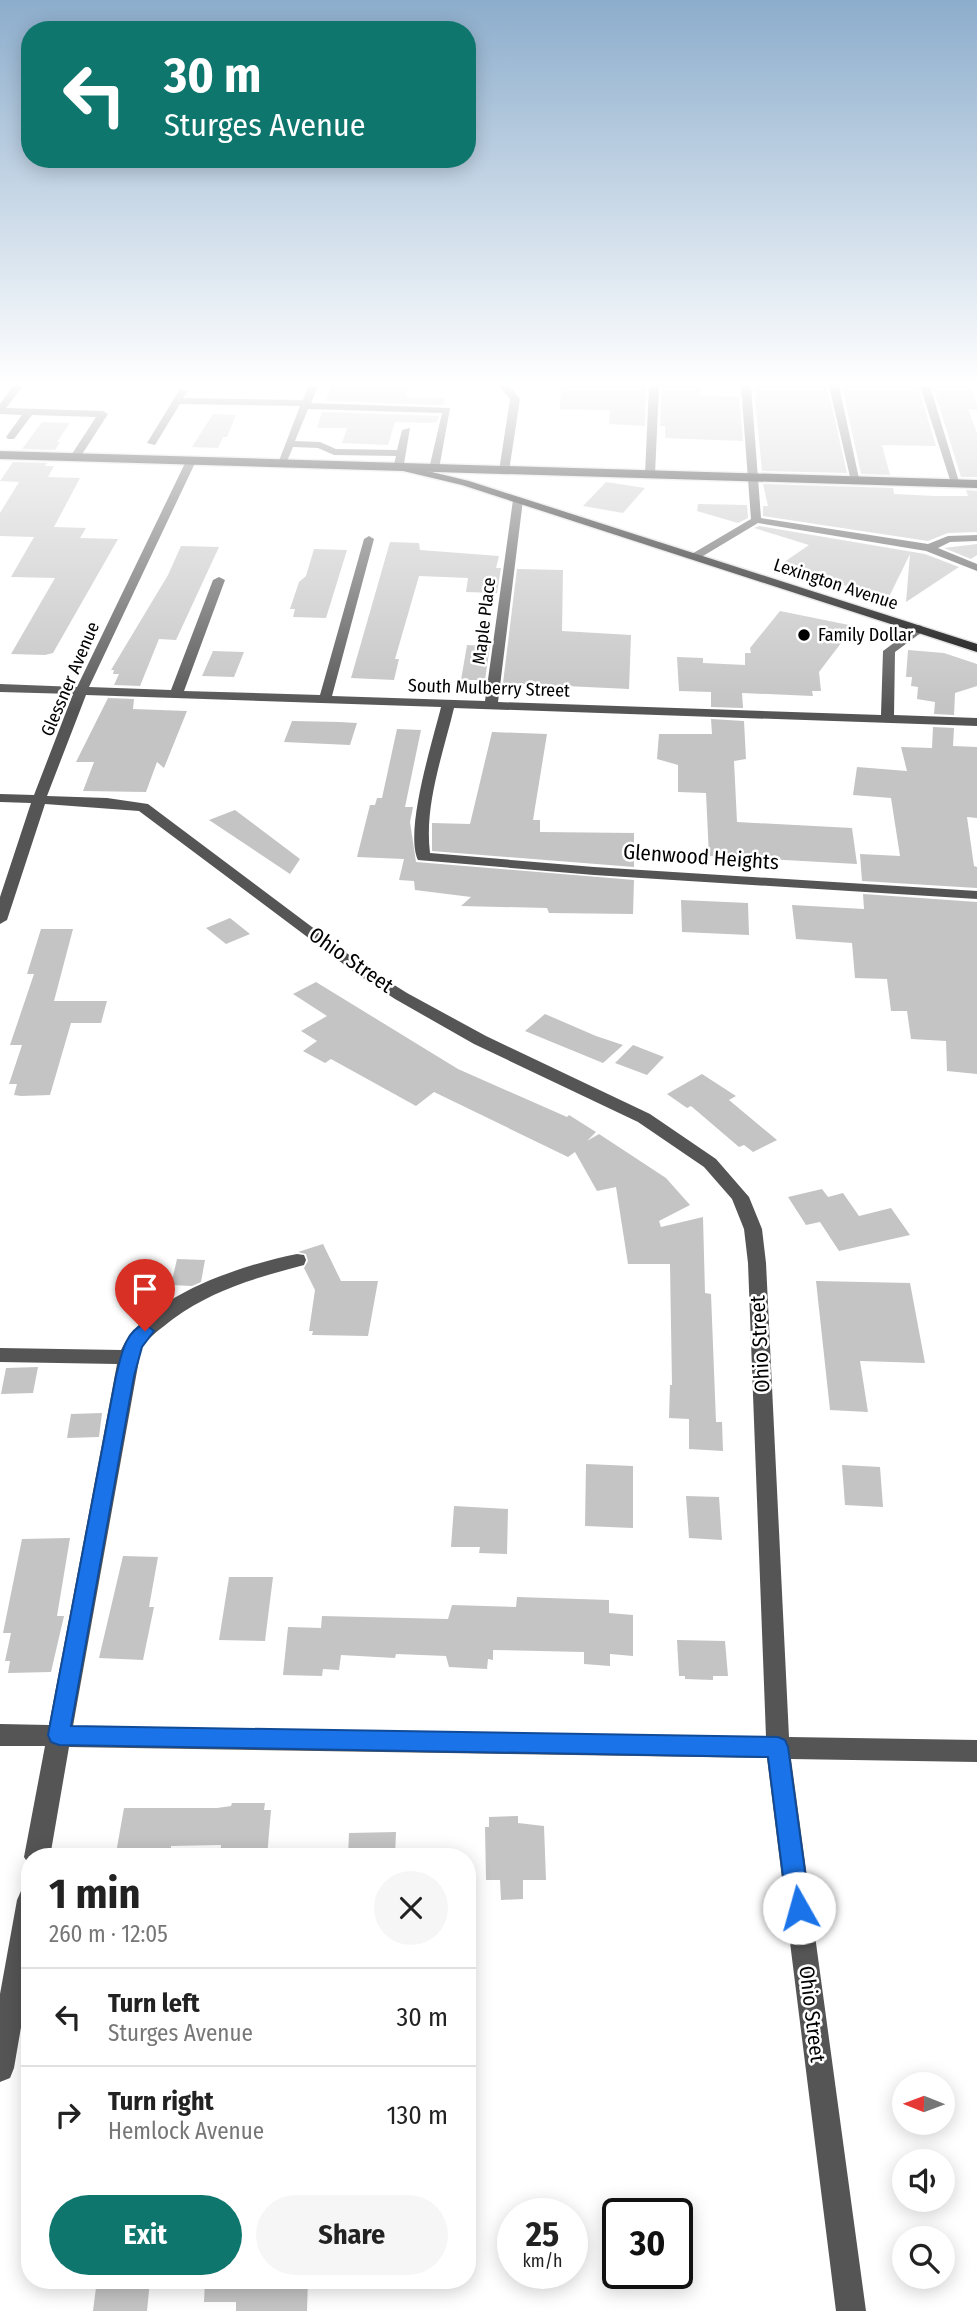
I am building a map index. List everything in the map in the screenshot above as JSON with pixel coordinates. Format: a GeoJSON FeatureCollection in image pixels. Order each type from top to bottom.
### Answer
{"type":"FeatureCollection","features":[{"type":"Feature","properties":{"kind":"main road","name":"Lexington Avenue"},"geometry":{"type":"LineString","coordinates":[[495,494],[977,648]]}},
{"type":"Feature","properties":{"kind":"street","name":"Glessner Avenue"},"geometry":{"type":"LineString","coordinates":[[0,920],[39,800],[81,691],[175,494]]}},
{"type":"Feature","properties":{"kind":"street"},"geometry":{"type":"LineString","coordinates":[[755,494],[757,520]]}},
{"type":"Feature","properties":{"kind":"street","name":"Maple Place"},"geometry":{"type":"LineString","coordinates":[[491,706],[517,500]]}},
{"type":"Feature","properties":{"kind":"street"},"geometry":{"type":"LineString","coordinates":[[694,557],[757,520],[929,548],[977,568]]}},
{"type":"Feature","properties":{"kind":"street"},"geometry":{"type":"LineString","coordinates":[[929,548],[948,540],[977,538]]}},
{"type":"Feature","properties":{"kind":"street"},"geometry":{"type":"LineString","coordinates":[[325,699],[369,539]]}},
{"type":"Feature","properties":{"kind":"street"},"geometry":{"type":"LineString","coordinates":[[176,694],[219,580]]}},
{"type":"Feature","properties":{"kind":"street"},"geometry":{"type":"LineString","coordinates":[[887,719],[889,651],[918,629]]}},
{"type":"Feature","properties":{"kind":"street","name":"South Mulberry Street"},"geometry":{"type":"LineString","coordinates":[[0,688],[977,722]]}},
{"type":"Feature","properties":{"kind":"street","name":"Glenwood Heights"},"geometry":{"type":"LineString","coordinates":[[448,704],[426,808],[421,848],[423,857],[635,874],[977,895]]}},
{"type":"Feature","properties":{"kind":"street","name":"Ohio Street"},"geometry":{"type":"LineString","coordinates":[[0,799],[107,802],[143,807],[359,968],[435,1016],[644,1118],[710,1163],[740,1196],[753,1229],[757,1263],[778,1747],[851,2311]]}},
{"type":"Feature","properties":{"kind":"street"},"geometry":{"type":"LineString","coordinates":[[39,1848],[129,1357],[134,1344],[182,1301],[259,1267],[297,1260]]}},
{"type":"Feature","properties":{"kind":"street"},"geometry":{"type":"LineString","coordinates":[[0,1355],[129,1357]]}},
{"type":"Feature","properties":{"kind":"street"},"geometry":{"type":"LineString","coordinates":[[0,1735],[977,1751]]}},
{"type":"Feature","properties":{"kind":"street"},"geometry":{"type":"LineString","coordinates":[[0,2068],[21,1950]]}},
{"type":"Feature","properties":{"kind":"building"},"geometry":{"type":"Polygon","coordinates":[[[12,494],[72,494],[54,527],[86,528],[80,538],[118,539],[53,653],[11,654],[55,578],[11,577],[34,537],[0,536],[0,513],[12,494]]]}},
{"type":"Feature","properties":{"kind":"building"},"geometry":{"type":"Polygon","coordinates":[[[595,494],[640,494],[623,513],[583,506],[595,494]]]}},
{"type":"Feature","properties":{"kind":"building"},"geometry":{"type":"Polygon","coordinates":[[[765,494],[968,496],[967,494],[977,494],[977,532],[948,533],[928,541],[763,516],[763,506],[768,506],[765,494]]]}},
{"type":"Feature","properties":{"kind":"building"},"geometry":{"type":"Polygon","coordinates":[[[698,504],[747,505],[748,518],[738,523],[697,511],[698,504]]]}},
{"type":"Feature","properties":{"kind":"building"},"geometry":{"type":"Polygon","coordinates":[[[759,526],[925,554],[959,567],[906,602],[910,554],[888,599],[780,565],[809,545],[754,528],[759,526]]]}},
{"type":"Feature","properties":{"kind":"building"},"geometry":{"type":"Polygon","coordinates":[[[390,542],[419,543],[420,550],[499,556],[496,568],[501,568],[497,593],[466,592],[468,578],[419,576],[395,659],[399,659],[394,680],[351,678],[390,542]]]}},
{"type":"Feature","properties":{"kind":"building"},"geometry":{"type":"Polygon","coordinates":[[[977,544],[977,555],[971,559],[944,548],[977,544]]]}},
{"type":"Feature","properties":{"kind":"building"},"geometry":{"type":"Polygon","coordinates":[[[181,546],[219,547],[176,640],[159,639],[140,686],[114,685],[119,674],[113,674],[114,670],[111,670],[168,575],[181,546]]]}},
{"type":"Feature","properties":{"kind":"building"},"geometry":{"type":"Polygon","coordinates":[[[314,549],[347,550],[326,618],[293,617],[295,609],[290,609],[299,582],[306,576],[314,549]]]}},
{"type":"Feature","properties":{"kind":"building"},"geometry":{"type":"Polygon","coordinates":[[[517,569],[563,570],[562,631],[631,635],[629,689],[503,683],[517,569]]]}},
{"type":"Feature","properties":{"kind":"building"},"geometry":{"type":"Polygon","coordinates":[[[780,611],[854,626],[819,672],[821,691],[812,691],[813,696],[742,693],[743,708],[711,707],[711,692],[679,691],[677,657],[703,658],[703,663],[745,665],[745,653],[751,653],[750,648],[780,611]]]}},
{"type":"Feature","properties":{"kind":"building"},"geometry":{"type":"Polygon","coordinates":[[[467,645],[490,646],[485,680],[461,680],[467,645]]]}},
{"type":"Feature","properties":{"kind":"building"},"geometry":{"type":"Polygon","coordinates":[[[908,650],[944,653],[977,664],[977,686],[955,693],[954,715],[934,714],[935,702],[917,699],[918,687],[911,686],[912,677],[906,677],[908,650]]]}},
{"type":"Feature","properties":{"kind":"building"},"geometry":{"type":"Polygon","coordinates":[[[213,651],[244,652],[234,677],[202,676],[213,651]]]}},
{"type":"Feature","properties":{"kind":"building"},"geometry":{"type":"Polygon","coordinates":[[[108,698],[134,699],[133,709],[187,711],[164,768],[157,762],[146,792],[83,791],[94,762],[76,762],[108,698]]]}},
{"type":"Feature","properties":{"kind":"building"},"geometry":{"type":"Polygon","coordinates":[[[711,719],[744,721],[746,759],[734,761],[737,822],[852,828],[857,864],[709,856],[706,793],[678,792],[678,765],[657,759],[659,734],[712,734],[711,719]]]}},
{"type":"Feature","properties":{"kind":"building"},"geometry":{"type":"Polygon","coordinates":[[[292,721],[357,723],[350,745],[284,742],[292,721]]]}},
{"type":"Feature","properties":{"kind":"building"},"geometry":{"type":"Polygon","coordinates":[[[933,727],[954,728],[953,746],[977,747],[977,818],[967,817],[974,866],[977,867],[977,888],[862,881],[860,854],[900,856],[891,798],[853,795],[857,767],[907,771],[901,747],[932,748],[933,727]]]}},
{"type":"Feature","properties":{"kind":"building"},"geometry":{"type":"Polygon","coordinates":[[[397,729],[421,730],[405,807],[413,807],[410,822],[416,862],[634,880],[633,914],[549,913],[547,908],[461,906],[471,897],[415,890],[414,881],[399,880],[404,859],[357,857],[370,805],[375,805],[377,798],[382,798],[397,729]]]}},
{"type":"Feature","properties":{"kind":"building"},"geometry":{"type":"Polygon","coordinates":[[[492,732],[547,734],[533,820],[540,820],[540,832],[634,833],[634,867],[432,851],[432,823],[470,824],[492,732]]]}},
{"type":"Feature","properties":{"kind":"building"},"geometry":{"type":"Polygon","coordinates":[[[235,810],[300,859],[290,874],[209,820],[235,810]]]}},
{"type":"Feature","properties":{"kind":"building"},"geometry":{"type":"Polygon","coordinates":[[[863,894],[977,902],[977,1074],[947,1071],[946,1041],[911,1039],[907,1011],[891,1011],[887,979],[855,978],[852,943],[796,939],[792,905],[864,909],[863,894]]]}},
{"type":"Feature","properties":{"kind":"building"},"geometry":{"type":"Polygon","coordinates":[[[681,900],[748,903],[749,935],[682,932],[681,900]]]}},
{"type":"Feature","properties":{"kind":"building"},"geometry":{"type":"Polygon","coordinates":[[[230,918],[250,934],[226,944],[206,928],[230,918]]]}},
{"type":"Feature","properties":{"kind":"building"},"geometry":{"type":"Polygon","coordinates":[[[41,929],[73,929],[54,1001],[107,1001],[101,1023],[71,1023],[50,1095],[21,1096],[14,1095],[17,1084],[9,1084],[22,1045],[10,1045],[34,974],[27,974],[41,929]]]}},
{"type":"Feature","properties":{"kind":"building"},"geometry":{"type":"Polygon","coordinates":[[[316,982],[458,1069],[567,1117],[569,1115],[596,1132],[587,1141],[599,1134],[666,1178],[690,1205],[659,1221],[661,1227],[703,1217],[705,1293],[711,1294],[716,1422],[722,1422],[723,1451],[689,1449],[689,1419],[669,1418],[672,1385],[670,1264],[628,1264],[616,1187],[597,1191],[575,1152],[568,1157],[434,1092],[416,1106],[331,1059],[325,1063],[303,1051],[317,1041],[301,1031],[327,1016],[293,994],[316,982]]]}},
{"type":"Feature","properties":{"kind":"building"},"geometry":{"type":"Polygon","coordinates":[[[545,1014],[623,1045],[603,1063],[525,1031],[545,1014]]]}},
{"type":"Feature","properties":{"kind":"building"},"geometry":{"type":"Polygon","coordinates":[[[633,1045],[664,1057],[647,1075],[615,1063],[633,1045]]]}},
{"type":"Feature","properties":{"kind":"building"},"geometry":{"type":"Polygon","coordinates":[[[702,1074],[736,1096],[729,1100],[777,1140],[753,1152],[744,1145],[739,1147],[691,1106],[687,1108],[667,1094],[702,1074]]]}},
{"type":"Feature","properties":{"kind":"building"},"geometry":{"type":"Polygon","coordinates":[[[822,1189],[828,1197],[843,1193],[859,1216],[891,1208],[910,1235],[839,1251],[820,1222],[806,1225],[788,1197],[822,1189]]]}},
{"type":"Feature","properties":{"kind":"building"},"geometry":{"type":"Polygon","coordinates":[[[323,1244],[341,1281],[378,1281],[368,1336],[312,1335],[313,1331],[309,1331],[315,1290],[304,1268],[308,1261],[306,1254],[298,1252],[323,1244]]]}},
{"type":"Feature","properties":{"kind":"building"},"geometry":{"type":"Polygon","coordinates":[[[177,1259],[205,1260],[201,1282],[192,1286],[171,1285],[177,1259]]]}},
{"type":"Feature","properties":{"kind":"building"},"geometry":{"type":"Polygon","coordinates":[[[816,1281],[910,1283],[925,1363],[860,1361],[868,1412],[830,1410],[816,1281]]]}},
{"type":"Feature","properties":{"kind":"building"},"geometry":{"type":"Polygon","coordinates":[[[38,1367],[33,1393],[1,1394],[6,1368],[38,1367]]]}},
{"type":"Feature","properties":{"kind":"building"},"geometry":{"type":"Polygon","coordinates":[[[102,1413],[99,1437],[67,1438],[71,1414],[102,1413]]]}},
{"type":"Feature","properties":{"kind":"building"},"geometry":{"type":"Polygon","coordinates":[[[586,1464],[633,1466],[633,1528],[585,1526],[586,1464]]]}},
{"type":"Feature","properties":{"kind":"building"},"geometry":{"type":"Polygon","coordinates":[[[842,1465],[880,1467],[883,1507],[845,1505],[842,1465]]]}},
{"type":"Feature","properties":{"kind":"building"},"geometry":{"type":"Polygon","coordinates":[[[686,1496],[719,1497],[722,1540],[689,1538],[686,1496]]]}},
{"type":"Feature","properties":{"kind":"building"},"geometry":{"type":"Polygon","coordinates":[[[454,1506],[508,1509],[507,1554],[479,1553],[480,1547],[451,1547],[454,1506]]]}},
{"type":"Feature","properties":{"kind":"building"},"geometry":{"type":"Polygon","coordinates":[[[70,1538],[57,1616],[64,1616],[51,1672],[8,1673],[10,1661],[5,1661],[11,1633],[3,1633],[22,1539],[70,1538]]]}},
{"type":"Feature","properties":{"kind":"building"},"geometry":{"type":"Polygon","coordinates":[[[123,1556],[158,1557],[149,1607],[154,1607],[143,1660],[99,1658],[123,1556]]]}},
{"type":"Feature","properties":{"kind":"building"},"geometry":{"type":"Polygon","coordinates":[[[229,1577],[273,1577],[265,1641],[219,1640],[229,1577]]]}},
{"type":"Feature","properties":{"kind":"building"},"geometry":{"type":"Polygon","coordinates":[[[517,1597],[609,1600],[609,1613],[633,1615],[633,1656],[610,1654],[610,1666],[584,1664],[584,1652],[493,1650],[493,1660],[488,1659],[487,1669],[449,1667],[446,1656],[396,1654],[395,1658],[341,1655],[339,1670],[323,1669],[322,1676],[283,1675],[288,1627],[321,1628],[322,1616],[448,1619],[452,1605],[516,1607],[517,1597]]]}},
{"type":"Feature","properties":{"kind":"building"},"geometry":{"type":"Polygon","coordinates":[[[677,1640],[725,1641],[728,1676],[713,1676],[713,1680],[685,1679],[685,1676],[679,1676],[677,1640]]]}},
{"type":"Feature","properties":{"kind":"building"},"geometry":{"type":"Polygon","coordinates":[[[232,1803],[265,1803],[264,1810],[271,1810],[268,1848],[221,1848],[221,1845],[117,1848],[124,1808],[231,1806],[232,1803]]]}},
{"type":"Feature","properties":{"kind":"building"},"geometry":{"type":"Polygon","coordinates":[[[518,1816],[518,1823],[544,1826],[546,1880],[523,1880],[523,1899],[501,1900],[500,1880],[486,1880],[485,1827],[489,1827],[489,1817],[518,1816]]]}},
{"type":"Feature","properties":{"kind":"building"},"geometry":{"type":"Polygon","coordinates":[[[396,1832],[395,1848],[348,1848],[349,1833],[396,1832]]]}},
{"type":"Feature","properties":{"kind":"building"},"geometry":{"type":"Polygon","coordinates":[[[96,2289],[149,2289],[147,2311],[93,2311],[96,2289]]]}},
{"type":"Feature","properties":{"kind":"building"},"geometry":{"type":"Polygon","coordinates":[[[205,2289],[308,2289],[307,2311],[236,2311],[236,2302],[204,2302],[205,2289]]]}},
{"type":"Feature","properties":{"kind":"place","name":"Family Dollar"},"geometry":{"type":"Point","coordinates":[804,635]}},
{"type":"Feature","properties":{"kind":"route"},"geometry":{"type":"LineString","coordinates":[[145,1331],[134,1344],[129,1357],[59,1735],[778,1747],[799,1908]]}}]}
